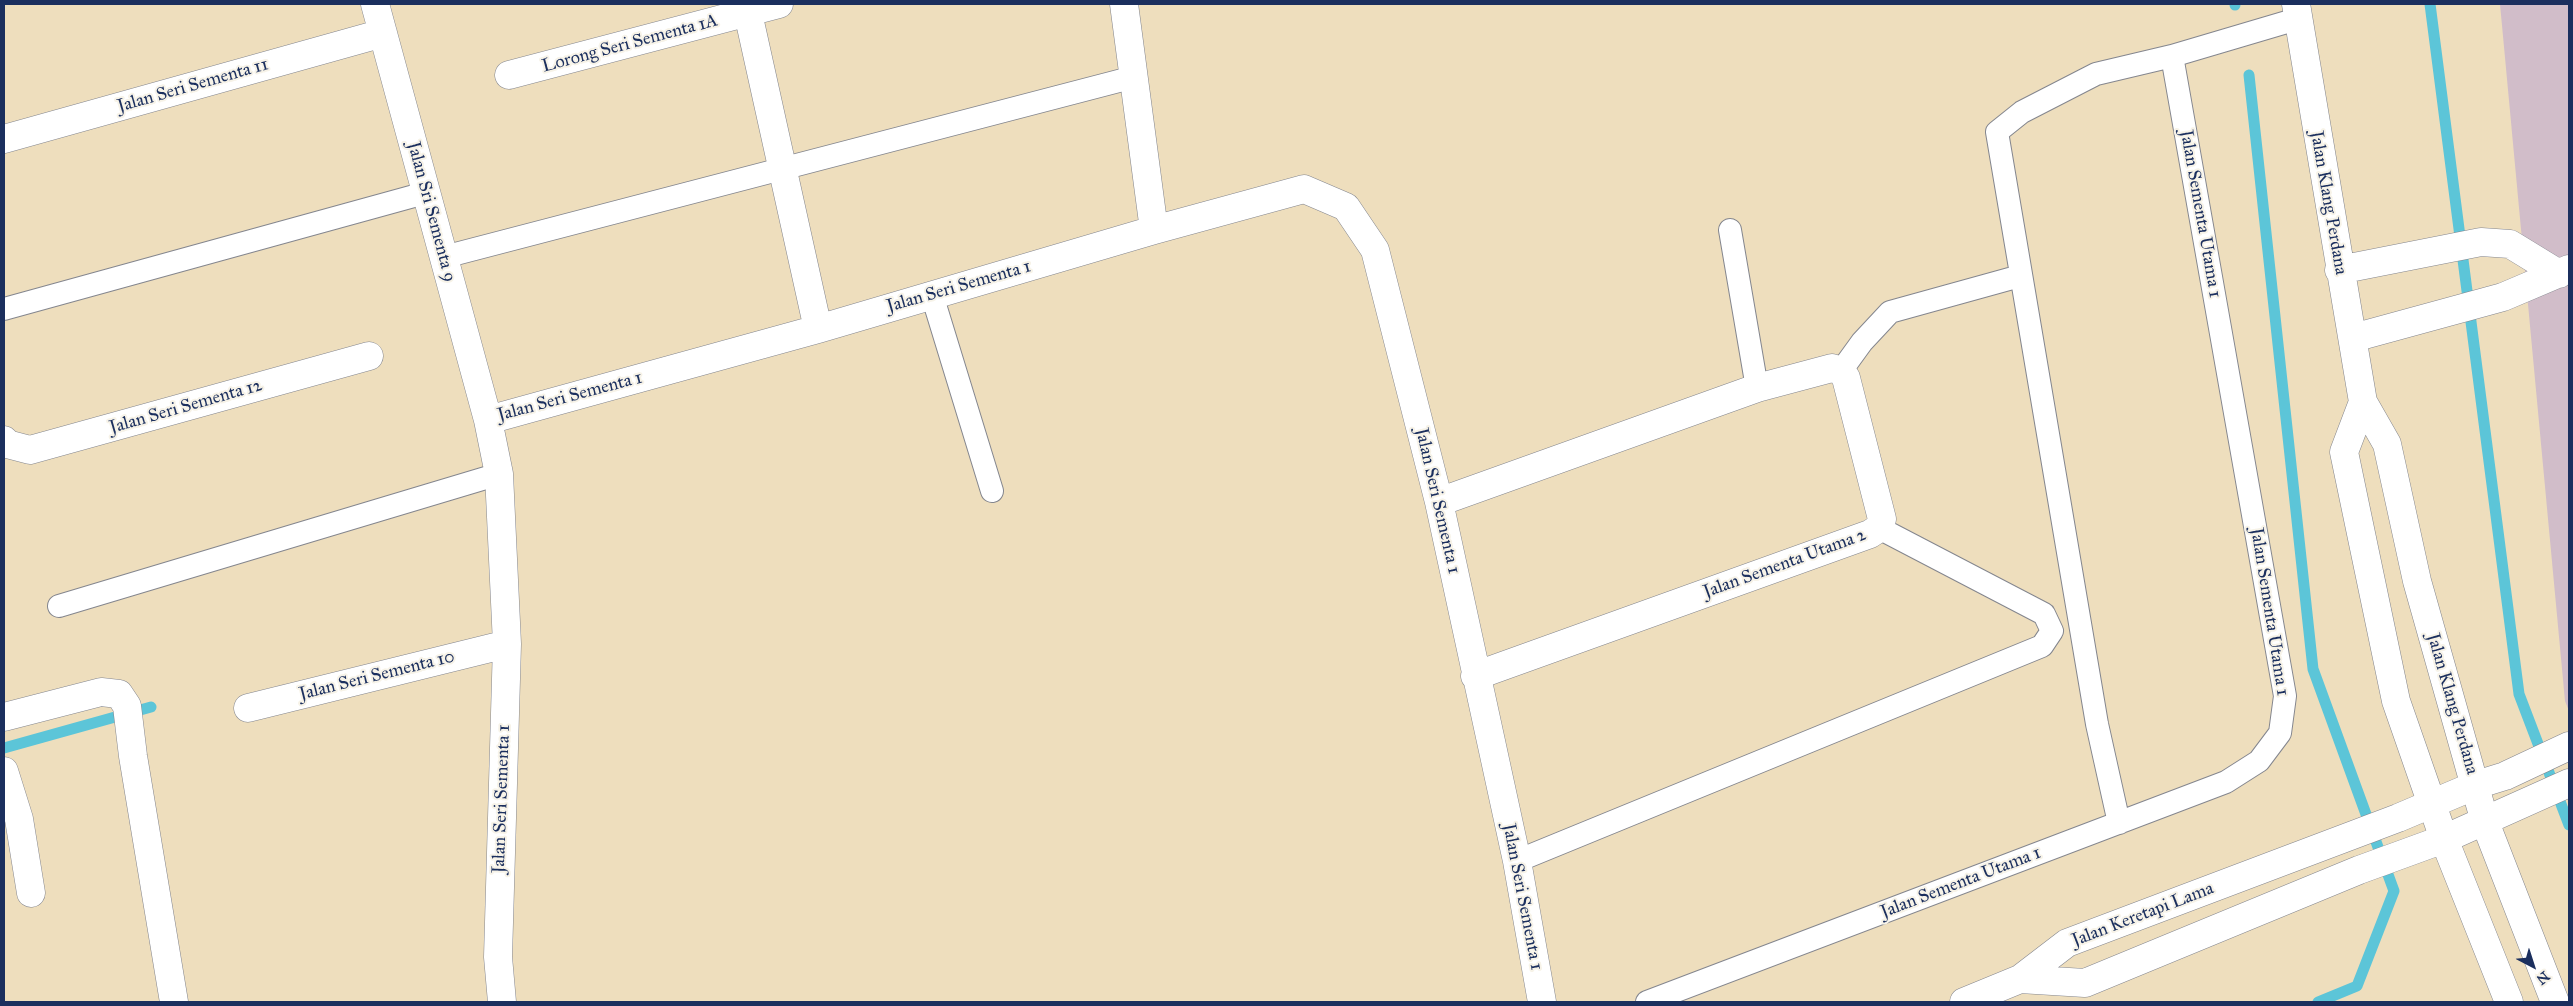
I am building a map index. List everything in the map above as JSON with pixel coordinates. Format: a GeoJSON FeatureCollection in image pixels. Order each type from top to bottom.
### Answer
{"type":"FeatureCollection","features":[{"type":"Feature","properties":{"kind":"street","name":"Jalan Sri Sementa 9"},"geometry":{"type":"LineString","coordinates":[[375,4],[488,420]]}},
{"type":"Feature","properties":{"kind":"street","name":"Lorong Seri Sementa 1A"},"geometry":{"type":"LineString","coordinates":[[509,75],[747,8],[779,4]]}},
{"type":"Feature","properties":{"kind":"street"},"geometry":{"type":"LineString","coordinates":[[1124,4],[1154,230]]}},
{"type":"Feature","properties":{"kind":"street"},"geometry":{"type":"LineString","coordinates":[[747,8],[781,170],[818,329]]}},
{"type":"Feature","properties":{"kind":"street","name":"Jalan Klang Perdana"},"geometry":{"type":"LineString","coordinates":[[2296,11],[2339,270],[2354,338],[2363,402],[2387,444],[2417,581],[2485,822],[2555,1002]]}},
{"type":"Feature","properties":{"kind":"street","name":"Jalan Seri Sementa 11"},"geometry":{"type":"LineString","coordinates":[[4,139],[383,33]]}},
{"type":"Feature","properties":{"kind":"street","name":"Jalan Seri Sementa 1"},"geometry":{"type":"LineString","coordinates":[[502,1002],[498,957],[507,644],[499,474],[488,420],[818,329],[1154,230],[1304,189],[1346,207],[1375,250],[1439,502],[1517,861],[1542,1002]]}},
{"type":"Feature","properties":{"kind":"street"},"geometry":{"type":"LineString","coordinates":[[2339,270],[2481,242],[2510,244],[2564,272]]}},
{"type":"Feature","properties":{"kind":"street"},"geometry":{"type":"LineString","coordinates":[[2354,338],[2503,296],[2564,272]]}},
{"type":"Feature","properties":{"kind":"street","name":"Jalan Seri Sementa 12"},"geometry":{"type":"LineString","coordinates":[[4,440],[7,444],[30,450],[369,356]]}},
{"type":"Feature","properties":{"kind":"street"},"geometry":{"type":"LineString","coordinates":[[1439,502],[1757,388],[1832,368],[1841,371]]}},
{"type":"Feature","properties":{"kind":"street","name":"Jalan Sementa Utama 2"},"geometry":{"type":"LineString","coordinates":[[1476,676],[1870,534],[1879,528],[1882,519],[1846,378],[1841,371]]}},
{"type":"Feature","properties":{"kind":"street","name":"Jalan Klang Perdana"},"geometry":{"type":"LineString","coordinates":[[2363,402],[2344,452],[2396,701],[2444,839],[2509,1002]]}},
{"type":"Feature","properties":{"kind":"street","name":"Jalan Seri Sementa 10"},"geometry":{"type":"LineString","coordinates":[[248,708],[507,644]]}},
{"type":"Feature","properties":{"kind":"street"},"geometry":{"type":"LineString","coordinates":[[4,718],[101,692],[119,694],[128,718],[174,1002]]}},
{"type":"Feature","properties":{"kind":"street","name":"Jalan Keretapi Lama"},"geometry":{"type":"LineString","coordinates":[[2020,979],[2067,944],[2398,818],[2476,785],[2505,776],[2569,746]]}},
{"type":"Feature","properties":{"kind":"street"},"geometry":{"type":"LineString","coordinates":[[4,771],[19,819],[31,893]]}},
{"type":"Feature","properties":{"kind":"street"},"geometry":{"type":"LineString","coordinates":[[1964,1002],[2020,979],[2084,983],[2359,870],[2444,839],[2569,783]]}},
{"type":"Feature","properties":{"kind":"lane"},"geometry":{"type":"LineString","coordinates":[[2118,823],[2097,724],[1997,132],[2022,112],[2096,74],[2172,56],[2296,11]]}},
{"type":"Feature","properties":{"kind":"lane","name":"Jalan Sementa Utama 1"},"geometry":{"type":"LineString","coordinates":[[1647,1002],[2226,782],[2259,761],[2280,733],[2285,696],[2172,56]]}},
{"type":"Feature","properties":{"kind":"lane"},"geometry":{"type":"LineString","coordinates":[[444,257],[1134,77]]}},
{"type":"Feature","properties":{"kind":"lane"},"geometry":{"type":"LineString","coordinates":[[4,309],[426,192]]}},
{"type":"Feature","properties":{"kind":"lane"},"geometry":{"type":"LineString","coordinates":[[1730,230],[1757,388]]}},
{"type":"Feature","properties":{"kind":"lane"},"geometry":{"type":"LineString","coordinates":[[1841,371],[1862,342],[1890,312],[2020,276]]}},
{"type":"Feature","properties":{"kind":"lane"},"geometry":{"type":"LineString","coordinates":[[932,295],[992,491]]}},
{"type":"Feature","properties":{"kind":"lane"},"geometry":{"type":"LineString","coordinates":[[59,606],[499,474]]}},
{"type":"Feature","properties":{"kind":"lane"},"geometry":{"type":"LineString","coordinates":[[1879,528],[2044,614],[2052,631]]}},
{"type":"Feature","properties":{"kind":"lane"},"geometry":{"type":"LineString","coordinates":[[1517,861],[2042,646],[2052,631],[2081,626]]}},
{"type":"Feature","properties":{"kind":"shaded area"},"geometry":{"type":"Polygon","coordinates":[[[2500,4],[2569,4],[2569,711],[2565,701],[2500,4]]]}},
{"type":"Feature","properties":{"kind":"waterway"},"geometry":{"type":"LineString","coordinates":[[2430,4],[2519,694],[2569,825]]}},
{"type":"Feature","properties":{"kind":"waterway"},"geometry":{"type":"LineString","coordinates":[[2249,75],[2313,669],[2394,891],[2357,986],[2318,1002]]}},
{"type":"Feature","properties":{"kind":"waterway"},"geometry":{"type":"LineString","coordinates":[[4,748],[151,707]]}}]}
